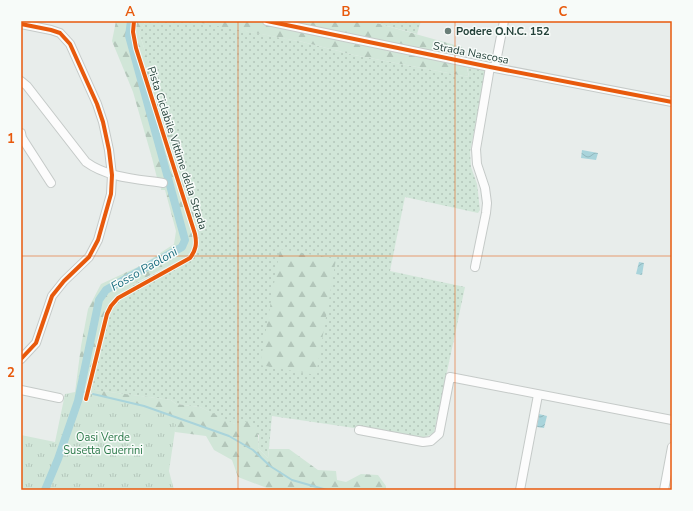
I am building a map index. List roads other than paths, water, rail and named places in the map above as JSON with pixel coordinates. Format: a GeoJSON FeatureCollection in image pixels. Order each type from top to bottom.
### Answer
{"type":"FeatureCollection","features":[{"type":"Feature","properties":{"kind":"street","name":"Strada Nascosa"},"geometry":{"type":"LineString","coordinates":[[267,21],[672,102]]}},
{"type":"Feature","properties":{"kind":"street"},"geometry":{"type":"LineString","coordinates":[[492,67],[504,21]]}},
{"type":"Feature","properties":{"kind":"street"},"geometry":{"type":"LineString","coordinates":[[21,24],[56,32],[70,44],[99,110],[112,174],[111,194],[98,240],[89,257],[64,281],[52,296],[36,343],[21,359]]}},
{"type":"Feature","properties":{"kind":"street","name":"Strada Nascosa"},"geometry":{"type":"LineString","coordinates":[[475,267],[487,203],[485,188],[477,164],[476,150],[492,67]]}},
{"type":"Feature","properties":{"kind":"street"},"geometry":{"type":"LineString","coordinates":[[21,81],[27,86],[86,162],[95,169],[112,174],[162,183]]}},
{"type":"Feature","properties":{"kind":"street"},"geometry":{"type":"LineString","coordinates":[[21,133],[22,138],[51,183]]}},
{"type":"Feature","properties":{"kind":"street"},"geometry":{"type":"LineString","coordinates":[[359,430],[423,442],[434,440],[440,432],[450,377],[672,420]]}},
{"type":"Feature","properties":{"kind":"street"},"geometry":{"type":"LineString","coordinates":[[21,390],[59,398]]}},
{"type":"Feature","properties":{"kind":"street"},"geometry":{"type":"LineString","coordinates":[[520,490],[538,395]]}},
{"type":"Feature","properties":{"kind":"street"},"geometry":{"type":"LineString","coordinates":[[664,490],[672,447]]}},
{"type":"Feature","properties":{"kind":"water"},"geometry":{"type":"Polygon","coordinates":[[[582,150],[598,153],[596,160],[581,158],[582,150]]]}},
{"type":"Feature","properties":{"kind":"water"},"geometry":{"type":"Polygon","coordinates":[[[639,262],[644,263],[642,275],[636,274],[639,262]]]}},
{"type":"Feature","properties":{"kind":"water"},"geometry":{"type":"Polygon","coordinates":[[[539,414],[547,416],[544,428],[537,427],[539,414]]]}},
{"type":"Feature","properties":{"kind":"waterway","name":"Fosso Paoloni"},"geometry":{"type":"LineString","coordinates":[[45,490],[58,459],[78,401],[99,300],[106,290],[182,247],[185,240],[129,36],[131,21]]}},
{"type":"Feature","properties":{"kind":"waterway"},"geometry":{"type":"LineString","coordinates":[[93,394],[144,406],[229,436],[253,450],[270,466],[292,480],[327,490]]}},
{"type":"Feature","properties":{"kind":"place","name":"Podere O.N.C. 152"},"geometry":{"type":"Point","coordinates":[448,31]}},
{"type":"Feature","properties":{"kind":"park label","name":"Oasi Verde Susetta Guerrini"},"geometry":{"type":"Point","coordinates":[103,443]}}]}
